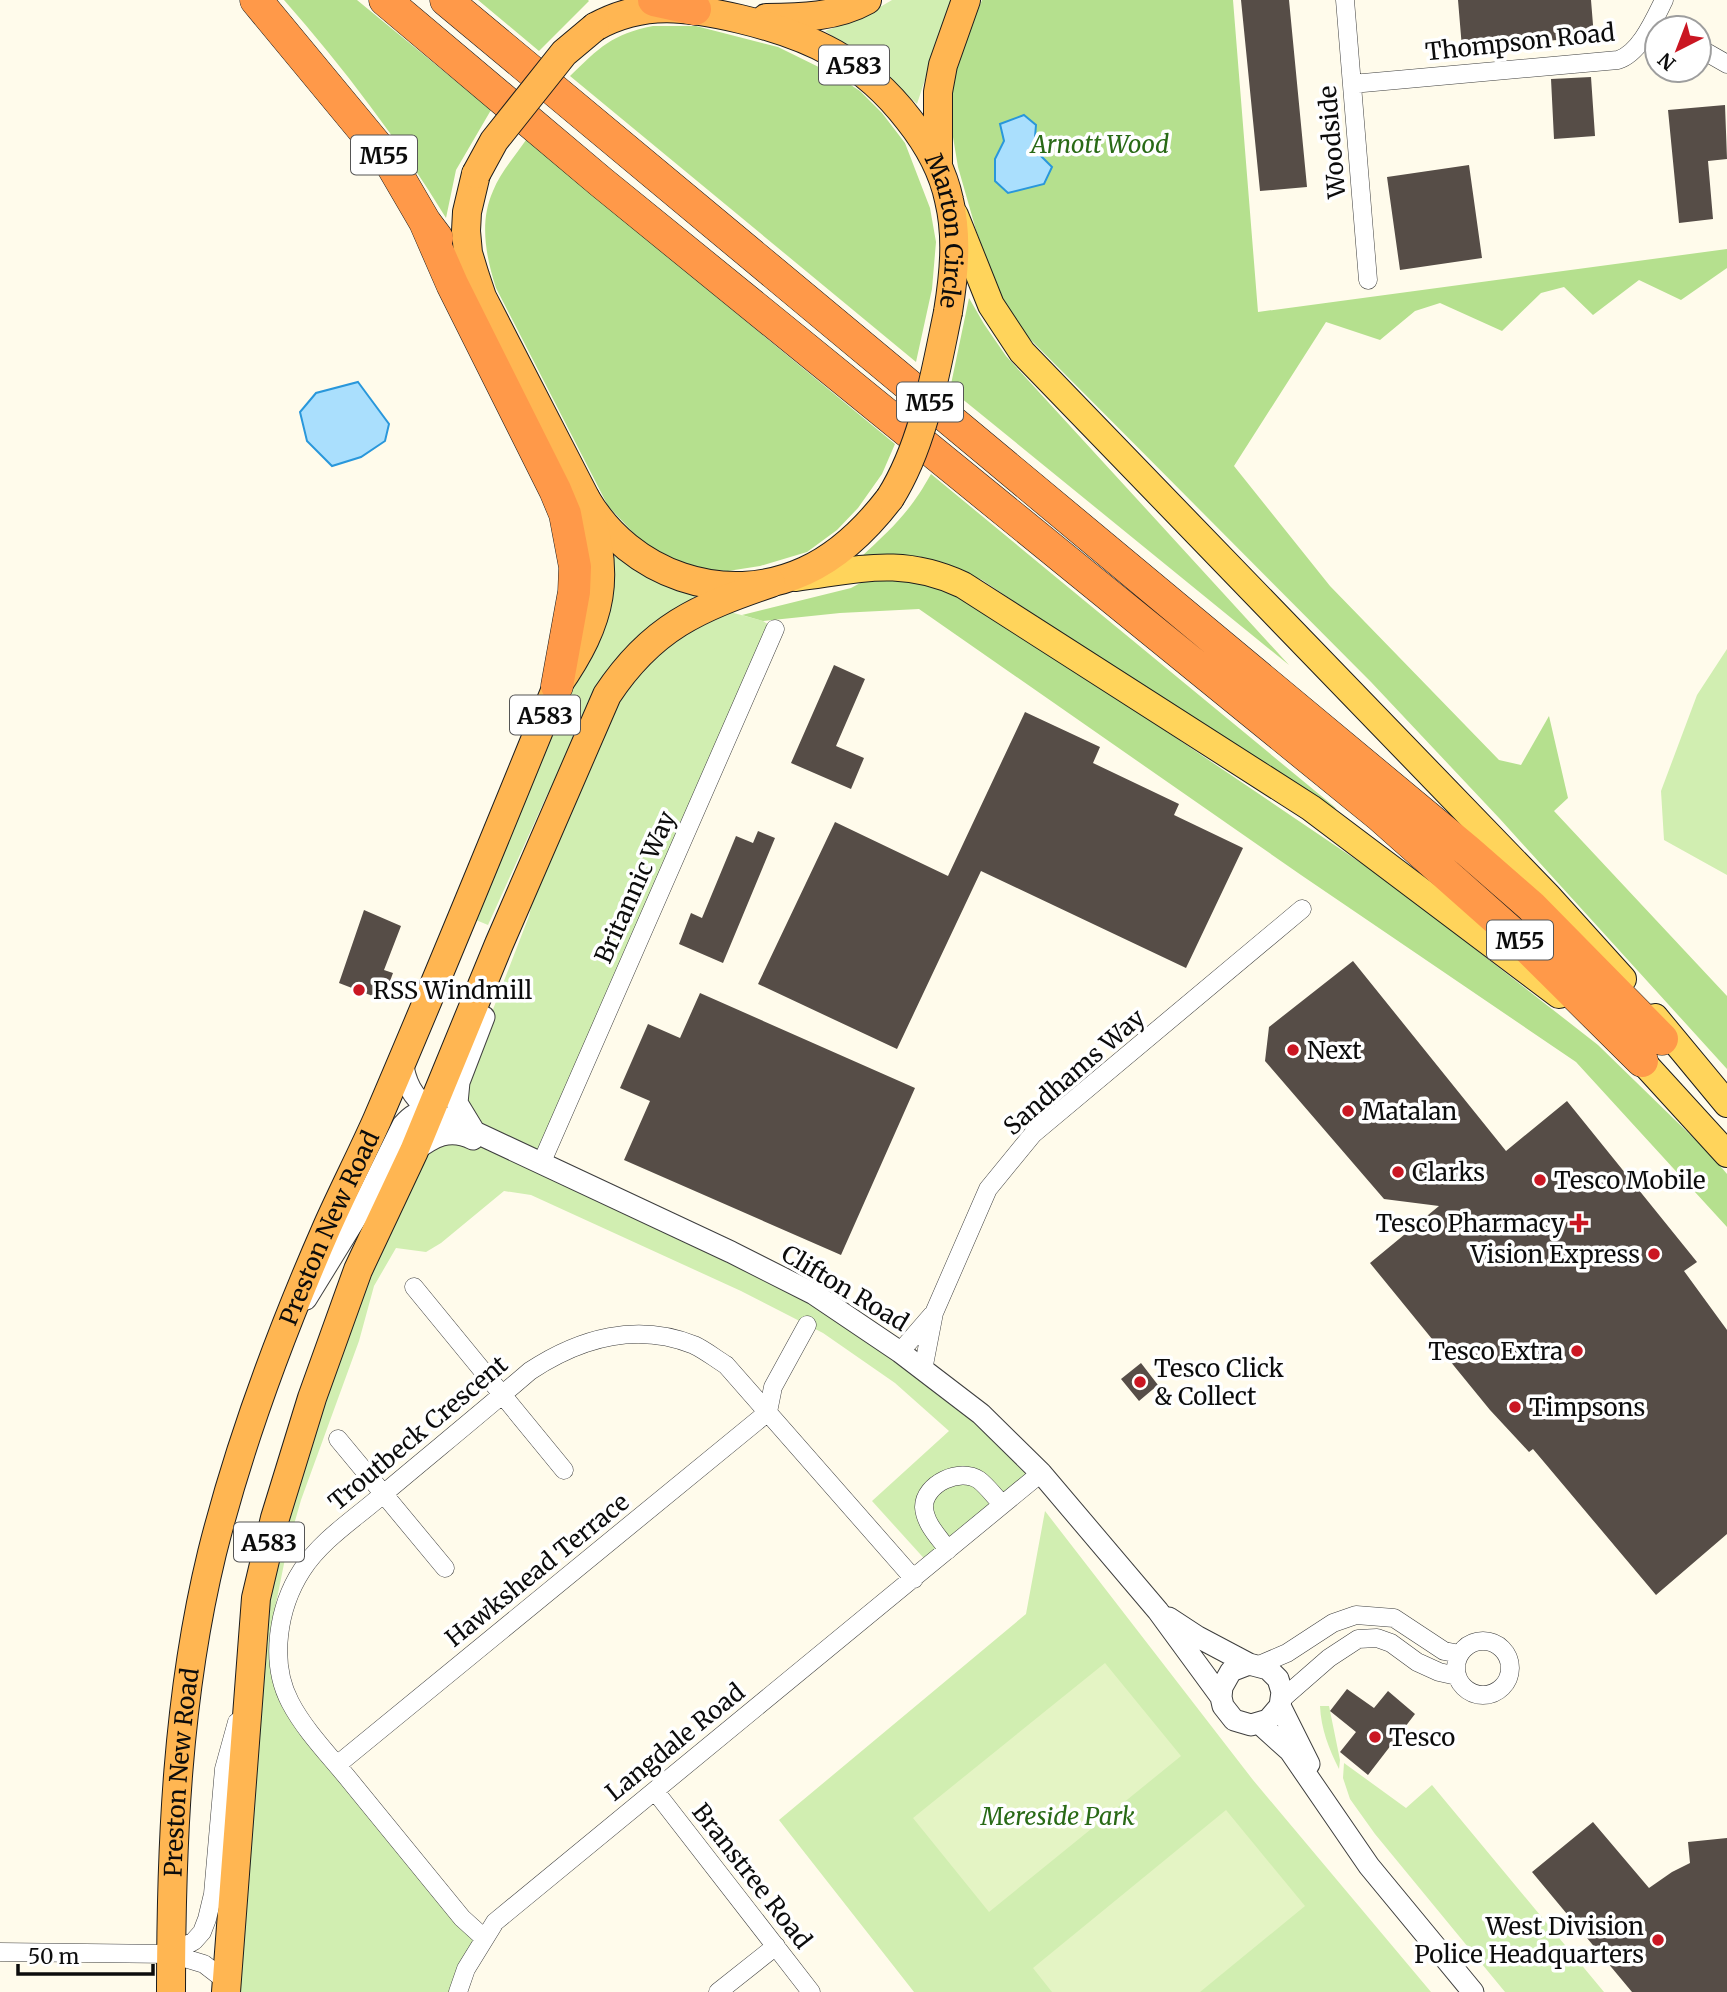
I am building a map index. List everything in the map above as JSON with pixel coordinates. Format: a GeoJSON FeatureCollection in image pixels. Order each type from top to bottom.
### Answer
{"type":"FeatureCollection","features":[{"type":"Feature","properties":{"kind":"highway","name":"M55"},"geometry":{"type":"LineString","coordinates":[[256,0],[390,162],[425,222]]}},
{"type":"Feature","properties":{"kind":"highway","name":"M55"},"geometry":{"type":"LineString","coordinates":[[385,0],[612,191],[1379,814],[1526,945],[1652,1050]]}},
{"type":"Feature","properties":{"kind":"highway","name":"M55"},"geometry":{"type":"LineString","coordinates":[[446,0],[1468,851],[1531,906],[1652,1050]]}},
{"type":"Feature","properties":{"kind":"highway"},"geometry":{"type":"LineString","coordinates":[[654,0],[695,9]]}},
{"type":"Feature","properties":{"kind":"highway","name":"A583"},"geometry":{"type":"LineString","coordinates":[[732,18],[796,18],[839,11],[867,0]]}},
{"type":"Feature","properties":{"kind":"highway","name":"A583"},"geometry":{"type":"LineString","coordinates":[[938,165],[938,92],[943,65],[966,0]]}},
{"type":"Feature","properties":{"kind":"highway","name":"Marton Circle"},"geometry":{"type":"LineString","coordinates":[[664,8],[695,9],[791,34],[824,46],[850,61],[875,80],[916,130],[938,165],[949,201],[954,261],[948,312],[919,431],[903,474],[890,498],[845,547],[807,570],[779,581],[717,585],[674,576],[653,566],[617,540],[586,499],[482,297],[468,254],[467,212],[476,174],[494,141],[564,53],[595,27],[620,15],[664,8]]}},
{"type":"Feature","properties":{"kind":"highway"},"geometry":{"type":"LineString","coordinates":[[425,222],[482,297]]}},
{"type":"Feature","properties":{"kind":"highway"},"geometry":{"type":"LineString","coordinates":[[425,222],[452,284],[565,514],[575,567],[574,592],[557,686]]}},
{"type":"Feature","properties":{"kind":"highway","name":"Preston New Road"},"geometry":{"type":"LineString","coordinates":[[171,1992],[174,1814],[189,1665],[220,1521],[253,1413],[327,1228],[402,1060],[557,686],[579,654],[598,600],[600,582],[599,547],[586,499]]}},
{"type":"Feature","properties":{"kind":"highway","name":"Preston New Road"},"geometry":{"type":"LineString","coordinates":[[226,1987],[256,1598],[275,1518],[303,1425],[358,1270],[414,1151],[499,944],[537,862],[590,730],[607,695],[647,646],[678,621],[722,600],[779,581]]}},
{"type":"Feature","properties":{"kind":"main road"},"geometry":{"type":"LineString","coordinates":[[949,201],[991,305],[1022,352],[1546,895],[1622,978],[1727,1104]]}},
{"type":"Feature","properties":{"kind":"main road"},"geometry":{"type":"LineString","coordinates":[[779,581],[886,566],[942,575],[963,585],[1311,808],[1496,946],[1652,1050],[1727,1104]]}},
{"type":"Feature","properties":{"kind":"main road"},"geometry":{"type":"LineString","coordinates":[[1652,1050],[1727,1154]]}},
{"type":"Feature","properties":{"kind":"street","name":"Woodside"},"geometry":{"type":"LineString","coordinates":[[1345,0],[1368,280]]}},
{"type":"Feature","properties":{"kind":"street","name":"Thompson Road"},"geometry":{"type":"LineString","coordinates":[[1352,85],[1618,60],[1627,57],[1643,40]]}},
{"type":"Feature","properties":{"kind":"street","name":"Britannic Way"},"geometry":{"type":"LineString","coordinates":[[537,1162],[775,629]]}},
{"type":"Feature","properties":{"kind":"street","name":"Sandhams Way"},"geometry":{"type":"LineString","coordinates":[[923,1370],[934,1313],[988,1189],[1033,1134],[1302,909]]}},
{"type":"Feature","properties":{"kind":"street"},"geometry":{"type":"LineString","coordinates":[[474,1131],[457,1103],[458,1082],[498,978],[499,944]]}},
{"type":"Feature","properties":{"kind":"street"},"geometry":{"type":"LineString","coordinates":[[402,1060],[410,1091],[430,1111]]}},
{"type":"Feature","properties":{"kind":"street","name":"Clifton Road"},"geometry":{"type":"LineString","coordinates":[[430,1111],[732,1252],[814,1294],[900,1352],[981,1414],[1041,1473],[1158,1611],[1221,1697],[1223,1706],[1234,1720],[1260,1724],[1290,1751],[1369,1866],[1473,1992]]}},
{"type":"Feature","properties":{"kind":"street","name":"A583"},"geometry":{"type":"LineString","coordinates":[[283,1337],[362,1208],[403,1125],[411,1116],[430,1111]]}},
{"type":"Feature","properties":{"kind":"street"},"geometry":{"type":"LineString","coordinates":[[414,1151],[435,1135],[462,1134],[516,1160],[537,1162]]}},
{"type":"Feature","properties":{"kind":"street"},"geometry":{"type":"LineString","coordinates":[[414,1287],[564,1469]]}},
{"type":"Feature","properties":{"kind":"street","name":"Sandhams Way"},"geometry":{"type":"LineString","coordinates":[[900,1352],[934,1313]]}},
{"type":"Feature","properties":{"kind":"street"},"geometry":{"type":"LineString","coordinates":[[768,1412],[773,1387],[807,1325]]}},
{"type":"Feature","properties":{"kind":"street","name":"Troutbeck Crescent"},"geometry":{"type":"LineString","coordinates":[[484,1938],[462,1918],[290,1703],[282,1683],[278,1642],[290,1594],[302,1570],[321,1547],[530,1371],[572,1347],[606,1337],[641,1333],[670,1337],[696,1346],[726,1365],[914,1579]]}},
{"type":"Feature","properties":{"kind":"street","name":"Hawkshead Terrace"},"geometry":{"type":"LineString","coordinates":[[337,1765],[768,1412]]}},
{"type":"Feature","properties":{"kind":"street"},"geometry":{"type":"LineString","coordinates":[[338,1439],[445,1568]]}},
{"type":"Feature","properties":{"kind":"street","name":"Langdale Road"},"geometry":{"type":"LineString","coordinates":[[458,1992],[466,1969],[495,1922],[1041,1473]]}},
{"type":"Feature","properties":{"kind":"street"},"geometry":{"type":"LineString","coordinates":[[948,1550],[928,1522],[924,1509],[928,1496],[940,1483],[957,1475],[972,1477],[980,1481],[1002,1504]]}},
{"type":"Feature","properties":{"kind":"street","name":"Clifton Road"},"geometry":{"type":"LineString","coordinates":[[1158,1611],[1198,1637],[1268,1668],[1278,1679],[1281,1703],[1333,1814]]}},
{"type":"Feature","properties":{"kind":"street"},"geometry":{"type":"LineString","coordinates":[[1221,1697],[1222,1687],[1231,1671],[1287,1653],[1333,1622],[1356,1615],[1394,1618],[1444,1651],[1460,1654]]}},
{"type":"Feature","properties":{"kind":"street"},"geometry":{"type":"LineString","coordinates":[[1260,1724],[1275,1714],[1281,1703],[1329,1658],[1358,1639],[1377,1638],[1391,1643],[1417,1662],[1439,1672],[1457,1676]]}},
{"type":"Feature","properties":{"kind":"street"},"geometry":{"type":"LineString","coordinates":[[1489,1642],[1504,1652],[1509,1660],[1510,1671],[1500,1690],[1481,1696],[1461,1685],[1456,1663],[1460,1654],[1470,1644],[1489,1642]]}},
{"type":"Feature","properties":{"kind":"street"},"geometry":{"type":"LineString","coordinates":[[171,1954],[194,1941],[202,1932],[207,1919],[213,1895],[224,1769],[249,1681]]}},
{"type":"Feature","properties":{"kind":"street","name":"Branstree Road"},"geometry":{"type":"LineString","coordinates":[[655,1791],[811,1992]]}},
{"type":"Feature","properties":{"kind":"street"},"geometry":{"type":"LineString","coordinates":[[718,1992],[776,1947]]}},
{"type":"Feature","properties":{"kind":"street"},"geometry":{"type":"LineString","coordinates":[[0,1952],[171,1954],[205,1964],[226,1987]]}},
{"type":"Feature","properties":{"kind":"green space"},"geometry":{"type":"Polygon","coordinates":[[[284,0],[357,0],[491,110],[456,170],[446,218],[370,106],[284,0]]]}},
{"type":"Feature","properties":{"kind":"green space"},"geometry":{"type":"Polygon","coordinates":[[[478,0],[588,0],[589,1],[539,51],[478,0]]]}},
{"type":"Feature","properties":{"kind":"green space"},"geometry":{"type":"Polygon","coordinates":[[[892,0],[951,0],[917,104],[873,63],[825,31],[863,17],[892,0]]]}},
{"type":"Feature","properties":{"kind":"green space","name":"Arnott Wood"},"geometry":{"type":"Polygon","coordinates":[[[982,0],[1233,0],[1258,312],[1727,249],[1727,268],[1681,300],[1639,280],[1593,315],[1564,287],[1541,293],[1502,331],[1440,303],[1415,311],[1380,340],[1326,322],[1234,466],[1330,586],[1499,760],[1521,765],[1549,716],[1568,798],[1554,811],[1727,996],[1727,1069],[1500,819],[1371,682],[1022,331],[1000,295],[976,230],[958,167],[950,119],[956,64],[982,0]]]}},
{"type":"Feature","properties":{"kind":"green space"},"geometry":{"type":"Polygon","coordinates":[[[653,26],[696,26],[778,47],[837,76],[860,91],[882,113],[905,143],[930,208],[936,242],[932,289],[916,362],[570,76],[589,57],[616,38],[653,26]]]}},
{"type":"Feature","properties":{"kind":"green space"},"geometry":{"type":"Polygon","coordinates":[[[526,140],[895,444],[882,474],[858,508],[837,530],[807,552],[760,566],[728,571],[710,570],[677,561],[643,543],[608,506],[496,288],[489,264],[485,227],[489,203],[500,178],[526,140]]]}},
{"type":"Feature","properties":{"kind":"green space"},"geometry":{"type":"Polygon","coordinates":[[[969,298],[1006,356],[1289,665],[950,389],[969,298]]]}},
{"type":"Feature","properties":{"kind":"green space"},"geometry":{"type":"Polygon","coordinates":[[[931,474],[1337,809],[1319,801],[1196,722],[982,580],[918,556],[861,557],[900,519],[931,474]]]}},
{"type":"Feature","properties":{"kind":"green space"},"geometry":{"type":"Polygon","coordinates":[[[610,553],[644,576],[696,596],[656,621],[634,642],[547,795],[488,925],[471,918],[566,700],[583,669],[610,553]]]}},
{"type":"Feature","properties":{"kind":"green space"},"geometry":{"type":"Polygon","coordinates":[[[879,577],[942,586],[1117,698],[1392,884],[1598,1045],[1711,1155],[1727,1174],[1727,1227],[1576,1062],[1301,875],[919,609],[763,621],[742,615],[851,588],[879,577]]]}},
{"type":"Feature","properties":{"kind":"green space"},"geometry":{"type":"Polygon","coordinates":[[[723,610],[763,621],[775,629],[541,1164],[814,1294],[1041,1473],[930,1565],[872,1501],[949,1431],[895,1383],[823,1333],[741,1291],[531,1195],[504,1191],[441,1243],[426,1252],[396,1248],[374,1286],[359,1341],[301,1500],[287,1549],[269,1638],[269,1659],[290,1703],[484,1938],[458,1992],[226,1992],[275,1518],[414,1151],[473,1126],[457,1103],[529,916],[537,882],[537,862],[647,646],[723,610]]]}},
{"type":"Feature","properties":{"kind":"green space"},"geometry":{"type":"Polygon","coordinates":[[[1727,649],[1727,875],[1664,840],[1661,791],[1697,695],[1727,649]]]}},
{"type":"Feature","properties":{"kind":"green space","name":"Mereside Park"},"geometry":{"type":"Polygon","coordinates":[[[1045,1511],[1253,1780],[1431,1992],[914,1992],[779,1820],[1026,1614],[1045,1511]]]}},
{"type":"Feature","properties":{"kind":"green space"},"geometry":{"type":"Polygon","coordinates":[[[1105,1663],[1181,1756],[989,1912],[913,1818],[1105,1663]]]}},
{"type":"Feature","properties":{"kind":"green space"},"geometry":{"type":"Polygon","coordinates":[[[1320,1706],[1329,1706],[1340,1760],[1339,1769],[1326,1739],[1320,1706]]]}},
{"type":"Feature","properties":{"kind":"green space"},"geometry":{"type":"Polygon","coordinates":[[[1344,1763],[1406,1808],[1432,1785],[1604,1992],[1505,1992],[1375,1834],[1350,1799],[1343,1778],[1344,1763]]]}},
{"type":"Feature","properties":{"kind":"green space"},"geometry":{"type":"Polygon","coordinates":[[[1226,1810],[1305,1906],[1200,1992],[1052,1992],[1033,1968],[1226,1810]]]}},
{"type":"Feature","properties":{"kind":"water"},"geometry":{"type":"Polygon","coordinates":[[[1024,115],[1036,125],[1034,149],[1052,167],[1044,184],[1008,193],[995,181],[995,159],[1004,141],[1000,124],[1024,115]]]}},
{"type":"Feature","properties":{"kind":"water"},"geometry":{"type":"Polygon","coordinates":[[[358,382],[389,424],[385,441],[361,457],[332,466],[307,441],[300,412],[316,393],[358,382]]]}},
{"type":"Feature","properties":{"kind":"building"},"geometry":{"type":"Polygon","coordinates":[[[1241,0],[1289,0],[1307,187],[1260,191],[1241,0]]]}},
{"type":"Feature","properties":{"kind":"building"},"geometry":{"type":"Polygon","coordinates":[[[1458,0],[1591,0],[1594,37],[1462,48],[1458,0]]]}},
{"type":"Feature","properties":{"kind":"building"},"geometry":{"type":"Polygon","coordinates":[[[1591,77],[1595,136],[1554,139],[1551,79],[1591,77]]]}},
{"type":"Feature","properties":{"kind":"building"},"geometry":{"type":"Polygon","coordinates":[[[1725,105],[1727,159],[1708,161],[1713,219],[1679,223],[1668,110],[1725,105]]]}},
{"type":"Feature","properties":{"kind":"building"},"geometry":{"type":"Polygon","coordinates":[[[1469,165],[1482,258],[1400,270],[1387,177],[1469,165]]]}},
{"type":"Feature","properties":{"kind":"building"},"geometry":{"type":"Polygon","coordinates":[[[834,665],[865,679],[836,746],[864,758],[851,789],[791,763],[834,665]]]}},
{"type":"Feature","properties":{"kind":"building"},"geometry":{"type":"Polygon","coordinates":[[[1025,712],[1100,747],[1093,763],[1179,804],[1174,815],[1243,848],[1186,968],[981,871],[897,1049],[758,984],[835,822],[948,876],[1025,712]]]}},
{"type":"Feature","properties":{"kind":"building"},"geometry":{"type":"Polygon","coordinates":[[[758,831],[775,838],[723,963],[679,944],[691,913],[702,918],[736,836],[753,843],[758,831]]]}},
{"type":"Feature","properties":{"kind":"building"},"geometry":{"type":"Polygon","coordinates":[[[364,910],[401,926],[384,970],[393,973],[383,1000],[339,983],[364,910]]]}},
{"type":"Feature","properties":{"kind":"building","name":"Tesco Extra"},"geometry":{"type":"Polygon","coordinates":[[[1353,961],[1506,1151],[1567,1101],[1697,1262],[1684,1271],[1727,1330],[1727,1534],[1656,1595],[1533,1449],[1529,1452],[1490,1410],[1370,1263],[1439,1206],[1384,1199],[1265,1061],[1269,1027],[1353,961]]]}},
{"type":"Feature","properties":{"kind":"building"},"geometry":{"type":"Polygon","coordinates":[[[700,993],[915,1088],[841,1255],[624,1160],[650,1101],[620,1088],[648,1024],[680,1038],[700,993]]]}},
{"type":"Feature","properties":{"kind":"building","name":"Tesco Click & Collect"},"geometry":{"type":"Polygon","coordinates":[[[1141,1363],[1158,1385],[1139,1401],[1121,1379],[1141,1363]]]}},
{"type":"Feature","properties":{"kind":"building","name":"Tesco"},"geometry":{"type":"Polygon","coordinates":[[[1347,1689],[1374,1708],[1388,1691],[1415,1714],[1368,1775],[1340,1752],[1356,1732],[1330,1711],[1347,1689]]]}},
{"type":"Feature","properties":{"kind":"building","name":"West Division Police Headquarters"},"geometry":{"type":"Polygon","coordinates":[[[1593,1822],[1649,1888],[1690,1863],[1688,1842],[1727,1838],[1727,1992],[1632,1992],[1532,1872],[1593,1822]]]}},
{"type":"Feature","properties":{"kind":"place","name":"RSS Windmill"},"geometry":{"type":"Point","coordinates":[359,990]}},
{"type":"Feature","properties":{"kind":"place","name":"Next"},"geometry":{"type":"Point","coordinates":[1293,1050]}},
{"type":"Feature","properties":{"kind":"place","name":"Matalan"},"geometry":{"type":"Point","coordinates":[1348,1111]}},
{"type":"Feature","properties":{"kind":"place","name":"Clarks"},"geometry":{"type":"Point","coordinates":[1398,1172]}},
{"type":"Feature","properties":{"kind":"place","name":"Tesco Mobile"},"geometry":{"type":"Point","coordinates":[1540,1180]}},
{"type":"Feature","properties":{"kind":"place","name":"Tesco Pharmacy"},"geometry":{"type":"Point","coordinates":[1579,1223]}},
{"type":"Feature","properties":{"kind":"place","name":"Vision Express"},"geometry":{"type":"Point","coordinates":[1654,1254]}},
{"type":"Feature","properties":{"kind":"place","name":"Tesco Extra"},"geometry":{"type":"Point","coordinates":[1577,1351]}},
{"type":"Feature","properties":{"kind":"place","name":"Tesco Click & Collect"},"geometry":{"type":"Point","coordinates":[1140,1382]}},
{"type":"Feature","properties":{"kind":"place","name":"Timpsons"},"geometry":{"type":"Point","coordinates":[1515,1407]}},
{"type":"Feature","properties":{"kind":"place","name":"Tesco"},"geometry":{"type":"Point","coordinates":[1375,1737]}},
{"type":"Feature","properties":{"kind":"place","name":"West Division Police Headquarters"},"geometry":{"type":"Point","coordinates":[1658,1940]}}]}
